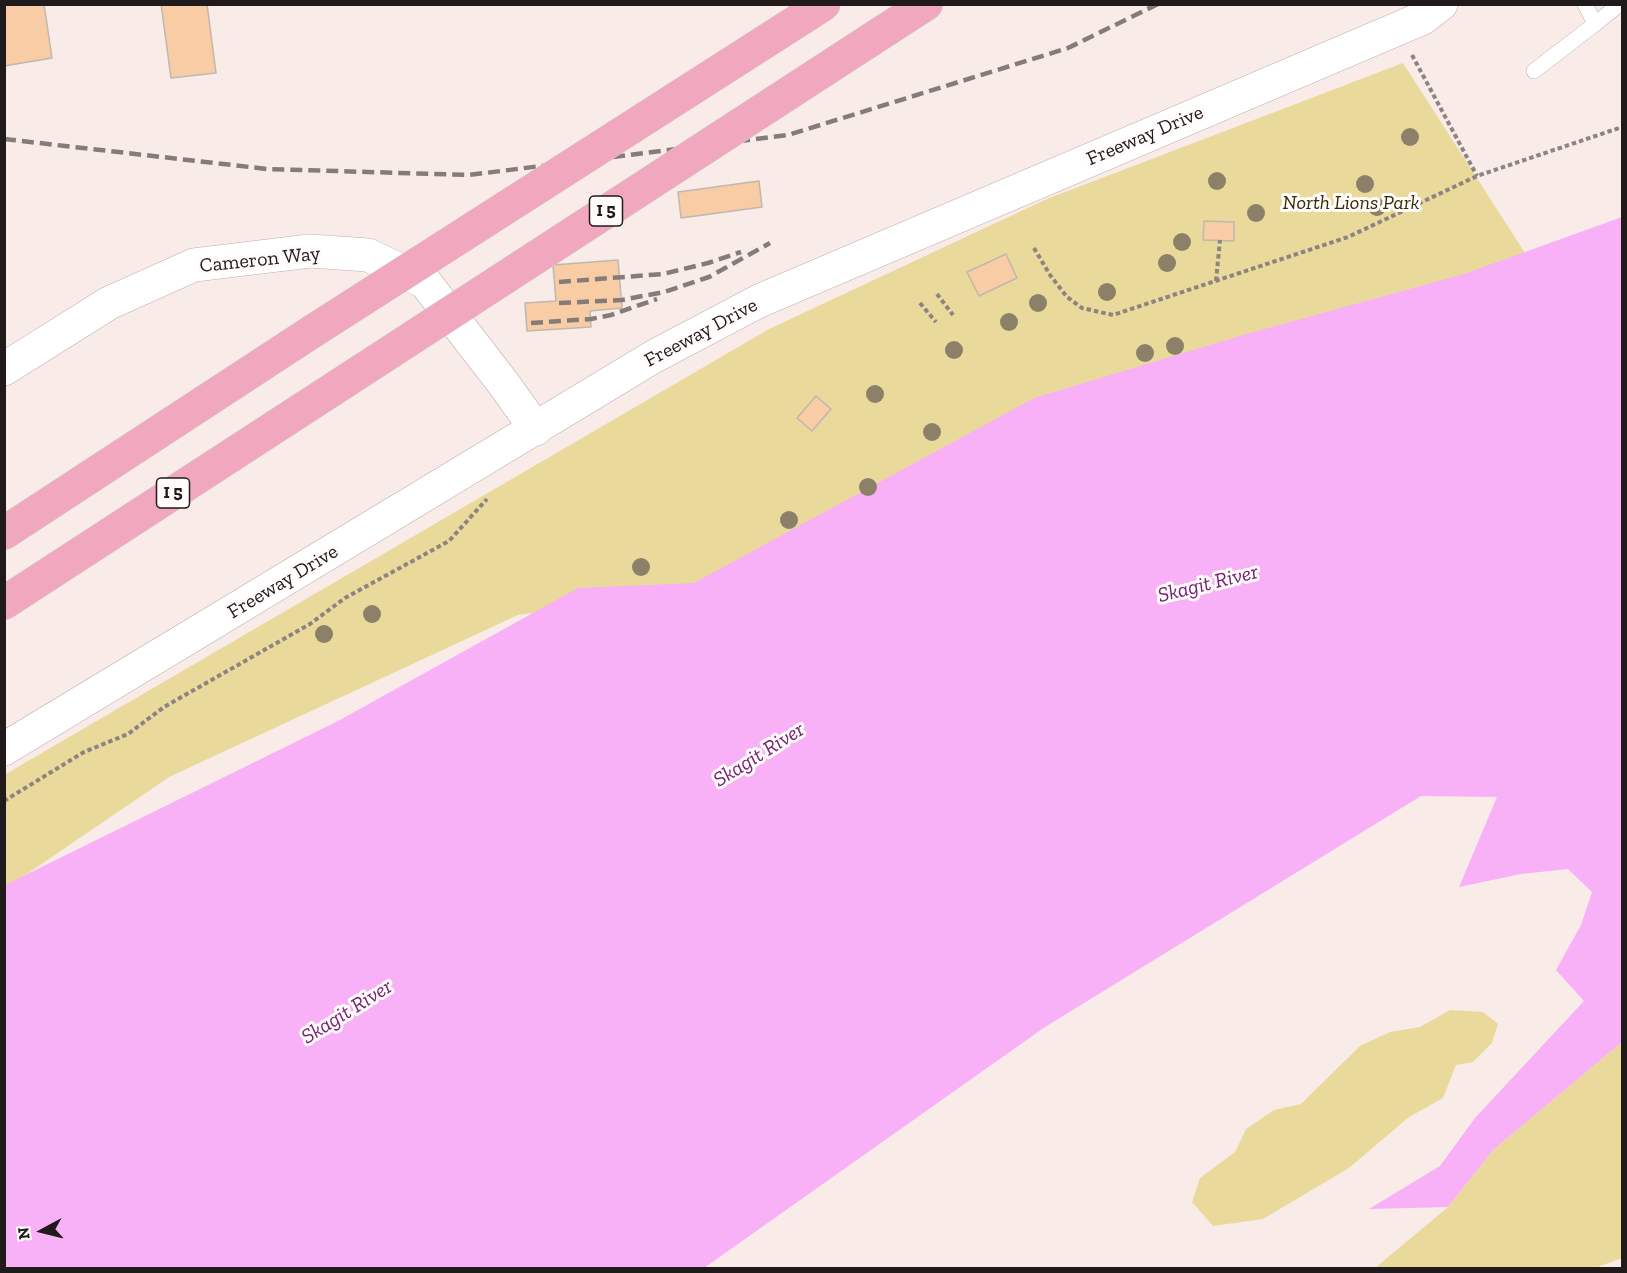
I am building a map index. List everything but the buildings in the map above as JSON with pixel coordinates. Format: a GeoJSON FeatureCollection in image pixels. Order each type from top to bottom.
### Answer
{"type":"FeatureCollection","features":[{"type":"Feature","properties":{"kind":"highway"},"geometry":{"type":"LineString","coordinates":[[4,533],[313,331],[824,4]]}},
{"type":"Feature","properties":{"kind":"highway","name":"I 5"},"geometry":{"type":"LineString","coordinates":[[4,603],[926,4]]}},
{"type":"Feature","properties":{"kind":"street","name":"Freeway Drive"},"geometry":{"type":"LineString","coordinates":[[4,749],[653,357],[759,301],[1423,18],[1441,4]]}},
{"type":"Feature","properties":{"kind":"street","name":"Cameron Way"},"geometry":{"type":"LineString","coordinates":[[4,369],[109,303],[194,265],[310,251],[368,255],[425,282],[536,429]]}},
{"type":"Feature","properties":{"kind":"lane"},"geometry":{"type":"LineString","coordinates":[[1585,4],[1595,24]]}},
{"type":"Feature","properties":{"kind":"lane"},"geometry":{"type":"LineString","coordinates":[[1534,71],[1620,4]]}},
{"type":"Feature","properties":{"kind":"path"},"geometry":{"type":"LineString","coordinates":[[1410,52],[1477,176]]}},
{"type":"Feature","properties":{"kind":"path"},"geometry":{"type":"LineString","coordinates":[[1034,248],[1067,297],[1083,308],[1113,315],[1348,237],[1477,176],[1623,127]]}},
{"type":"Feature","properties":{"kind":"path"},"geometry":{"type":"LineString","coordinates":[[1216,281],[1220,240]]}},
{"type":"Feature","properties":{"kind":"path"},"geometry":{"type":"LineString","coordinates":[[938,294],[953,315]]}},
{"type":"Feature","properties":{"kind":"path"},"geometry":{"type":"LineString","coordinates":[[920,303],[936,322]]}},
{"type":"Feature","properties":{"kind":"path"},"geometry":{"type":"LineString","coordinates":[[4,801],[84,752],[128,734],[164,707],[310,624],[345,598],[449,541],[487,499]]}},
{"type":"Feature","properties":{"kind":"green space","name":"North Lions Park"},"geometry":{"type":"Polygon","coordinates":[[[1403,63],[1532,264],[750,586],[518,615],[169,777],[5,889],[4,775],[769,329],[1047,199],[1403,63]]]}},
{"type":"Feature","properties":{"kind":"green space"},"geometry":{"type":"Polygon","coordinates":[[[1450,1010],[1483,1012],[1498,1024],[1492,1043],[1473,1062],[1456,1065],[1443,1098],[1409,1117],[1349,1168],[1263,1219],[1213,1226],[1192,1202],[1200,1178],[1235,1152],[1246,1129],[1274,1110],[1301,1104],[1360,1046],[1390,1032],[1420,1027],[1450,1010]]]}},
{"type":"Feature","properties":{"kind":"green space"},"geometry":{"type":"Polygon","coordinates":[[[1622,1042],[1622,1258],[1595,1268],[1375,1268],[1448,1207],[1493,1150],[1622,1042]]]}},
{"type":"Feature","properties":{"kind":"water","name":"Skagit River"},"geometry":{"type":"Polygon","coordinates":[[[1622,217],[1622,1042],[1493,1150],[1448,1207],[1369,1209],[1440,1166],[1475,1118],[1584,1001],[1556,970],[1581,925],[1592,892],[1568,869],[1521,874],[1459,887],[1497,797],[1421,796],[1045,1027],[704,1268],[5,1268],[5,885],[338,721],[578,588],[694,583],[1034,398],[1243,335],[1464,274],[1622,217]]]}},
{"type":"Feature","properties":{"kind":"railway"},"geometry":{"type":"LineString","coordinates":[[4,139],[267,169],[469,175],[788,135],[1068,48],[1158,4]]}},
{"type":"Feature","properties":{"kind":"railway"},"geometry":{"type":"LineString","coordinates":[[559,303],[622,300],[664,292],[709,277],[770,243]]}},
{"type":"Feature","properties":{"kind":"railway"},"geometry":{"type":"LineString","coordinates":[[559,282],[663,274],[741,252]]}},
{"type":"Feature","properties":{"kind":"railway"},"geometry":{"type":"LineString","coordinates":[[531,323],[591,319],[611,315],[657,299]]}}]}
